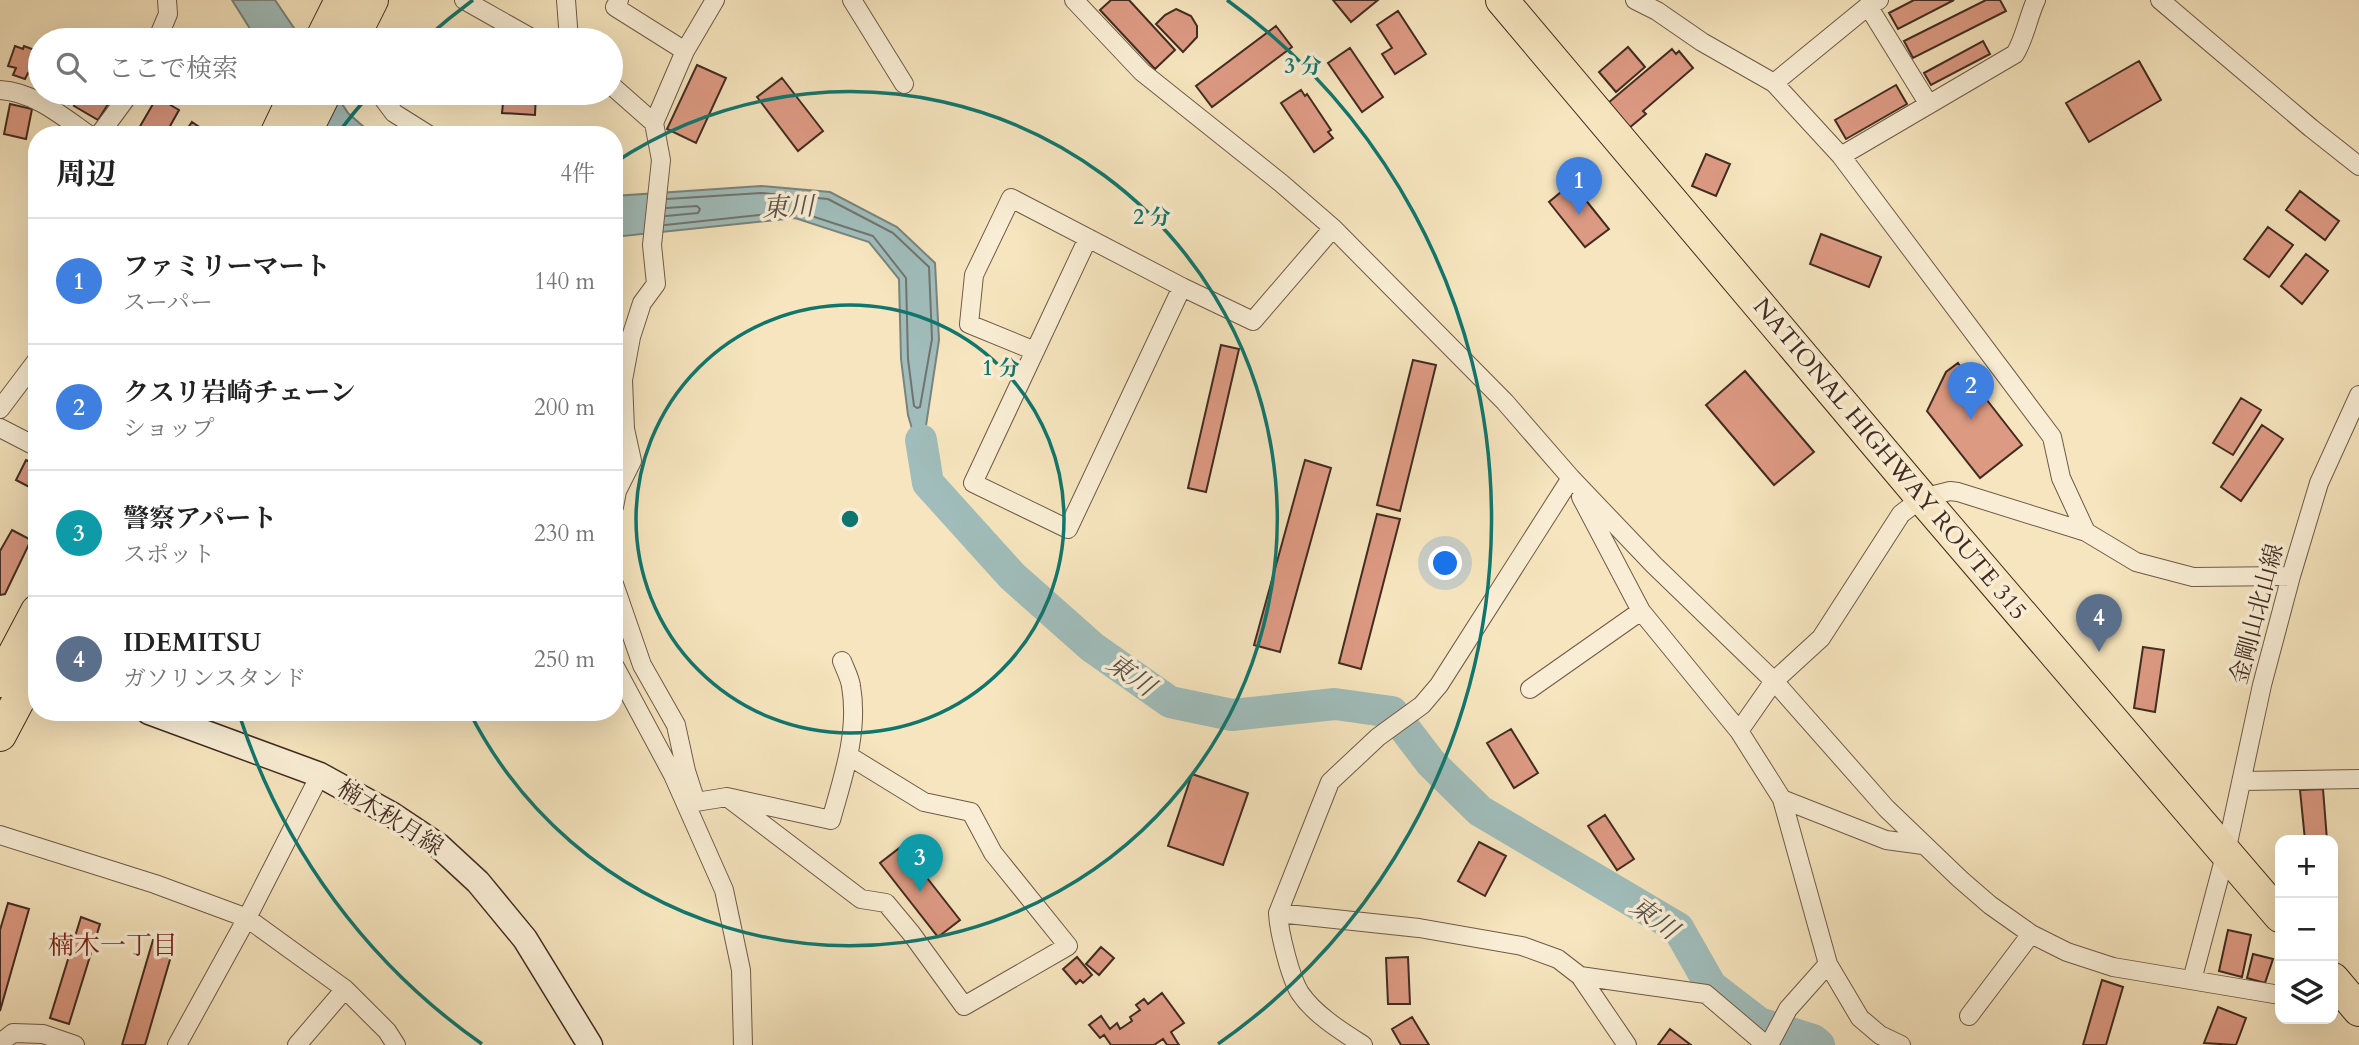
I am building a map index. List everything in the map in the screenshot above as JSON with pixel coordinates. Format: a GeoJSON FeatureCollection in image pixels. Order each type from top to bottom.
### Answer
{"type":"FeatureCollection","features":[{"type":"Feature","properties":{"kind":"highway"},"geometry":{"type":"LineString","coordinates":[[338,28],[341,0]]}},
{"type":"Feature","properties":{"kind":"highway"},"geometry":{"type":"LineString","coordinates":[[346,28],[372,0]]}},
{"type":"Feature","properties":{"kind":"highway","name":"NATIONAL HIGHWAY ROUTE 315"},"geometry":{"type":"LineString","coordinates":[[1502,0],[1922,498],[2275,910]]}},
{"type":"Feature","properties":{"kind":"highway"},"geometry":{"type":"LineString","coordinates":[[280,126],[290,105]]}},
{"type":"Feature","properties":{"kind":"highway"},"geometry":{"type":"LineString","coordinates":[[308,126],[319,105]]}},
{"type":"Feature","properties":{"kind":"highway"},"geometry":{"type":"LineString","coordinates":[[0,735],[28,650]]}},
{"type":"Feature","properties":{"kind":"highway"},"geometry":{"type":"LineString","coordinates":[[2338,985],[2359,1010]]}},
{"type":"Feature","properties":{"kind":"street"},"geometry":{"type":"LineString","coordinates":[[162,28],[168,14],[167,0]]}},
{"type":"Feature","properties":{"kind":"street"},"geometry":{"type":"LineString","coordinates":[[340,28],[348,0]]}},
{"type":"Feature","properties":{"kind":"street"},"geometry":{"type":"LineString","coordinates":[[464,0],[514,28]]}},
{"type":"Feature","properties":{"kind":"street"},"geometry":{"type":"LineString","coordinates":[[566,0],[568,28]]}},
{"type":"Feature","properties":{"kind":"street"},"geometry":{"type":"LineString","coordinates":[[619,0],[615,7],[685,51]]}},
{"type":"Feature","properties":{"kind":"street"},"geometry":{"type":"LineString","coordinates":[[623,479],[632,461],[625,429],[623,380],[631,337],[642,303],[656,284],[652,245],[661,160],[654,123],[685,51],[715,0]]}},
{"type":"Feature","properties":{"kind":"street"},"geometry":{"type":"LineString","coordinates":[[852,0],[904,84]]}},
{"type":"Feature","properties":{"kind":"street"},"geometry":{"type":"LineString","coordinates":[[1074,0],[1142,72],[1333,228],[1505,402],[1571,478],[1654,565],[1774,681],[1886,808],[1990,905],[2031,934],[2067,953],[2113,967],[2275,994]]}},
{"type":"Feature","properties":{"kind":"street"},"geometry":{"type":"LineString","coordinates":[[1635,0],[1663,5],[1702,42],[1774,83],[1842,156],[2052,438],[2061,478],[2086,532]]}},
{"type":"Feature","properties":{"kind":"street"},"geometry":{"type":"LineString","coordinates":[[1842,156],[2014,54],[2021,44],[2026,9],[2036,0]]}},
{"type":"Feature","properties":{"kind":"street"},"geometry":{"type":"LineString","coordinates":[[2160,0],[2359,166]]}},
{"type":"Feature","properties":{"kind":"street"},"geometry":{"type":"LineString","coordinates":[[1774,83],[1874,3],[1928,103]]}},
{"type":"Feature","properties":{"kind":"street"},"geometry":{"type":"LineString","coordinates":[[0,90],[13,91],[28,98]]}},
{"type":"Feature","properties":{"kind":"street"},"geometry":{"type":"LineString","coordinates":[[623,96],[654,123]]}},
{"type":"Feature","properties":{"kind":"street"},"geometry":{"type":"LineString","coordinates":[[45,105],[76,126]]}},
{"type":"Feature","properties":{"kind":"street"},"geometry":{"type":"LineString","coordinates":[[106,126],[121,105]]}},
{"type":"Feature","properties":{"kind":"street"},"geometry":{"type":"LineString","coordinates":[[388,105],[394,113],[415,126]]}},
{"type":"Feature","properties":{"kind":"street"},"geometry":{"type":"LineString","coordinates":[[1035,351],[969,324],[974,275],[1011,198],[1253,321],[1333,228]]}},
{"type":"Feature","properties":{"kind":"street"},"geometry":{"type":"LineString","coordinates":[[1088,238],[973,483],[1068,529],[1182,287]]}},
{"type":"Feature","properties":{"kind":"street"},"geometry":{"type":"LineString","coordinates":[[0,409],[28,372]]}},
{"type":"Feature","properties":{"kind":"street","name":"金剛山北山線"},"geometry":{"type":"LineString","coordinates":[[2192,980],[2226,852],[2262,685],[2291,576],[2319,483],[2359,396]]}},
{"type":"Feature","properties":{"kind":"street"},"geometry":{"type":"LineString","coordinates":[[0,428],[28,442]]}},
{"type":"Feature","properties":{"kind":"street"},"geometry":{"type":"LineString","coordinates":[[1571,478],[1641,611],[1739,731],[1782,799],[1828,964],[1860,1018],[1880,1035],[1901,1045]]}},
{"type":"Feature","properties":{"kind":"street"},"geometry":{"type":"LineString","coordinates":[[1363,1045],[1331,1025],[1299,992],[1279,933],[1279,913],[1330,782],[1378,737],[1422,705],[1439,685],[1571,478]]}},
{"type":"Feature","properties":{"kind":"street"},"geometry":{"type":"LineString","coordinates":[[1739,731],[1774,681],[1821,638],[1902,513],[1922,498],[1950,491],[1958,492],[2086,532],[2136,562],[2193,577],[2291,576]]}},
{"type":"Feature","properties":{"kind":"street"},"geometry":{"type":"LineString","coordinates":[[623,610],[642,665],[676,725],[690,801]]}},
{"type":"Feature","properties":{"kind":"street"},"geometry":{"type":"LineString","coordinates":[[1530,689],[1641,611]]}},
{"type":"Feature","properties":{"kind":"street"},"geometry":{"type":"LineString","coordinates":[[690,801],[727,797],[831,820],[849,756],[853,718],[851,684],[842,661]]}},
{"type":"Feature","properties":{"kind":"street"},"geometry":{"type":"LineString","coordinates":[[623,680],[690,801],[724,890],[741,970],[743,1045]]}},
{"type":"Feature","properties":{"kind":"street","name":"楠木秋月線"},"geometry":{"type":"LineString","coordinates":[[179,721],[320,775],[391,814],[439,846],[478,882],[525,939],[588,1044]]}},
{"type":"Feature","properties":{"kind":"street"},"geometry":{"type":"LineString","coordinates":[[727,797],[861,899],[886,903],[964,1006],[1068,946],[993,853],[971,812],[924,802],[849,756]]}},
{"type":"Feature","properties":{"kind":"street"},"geometry":{"type":"LineString","coordinates":[[177,1045],[247,918],[320,775]]}},
{"type":"Feature","properties":{"kind":"street"},"geometry":{"type":"LineString","coordinates":[[2243,781],[2359,779]]}},
{"type":"Feature","properties":{"kind":"street"},"geometry":{"type":"LineString","coordinates":[[1782,799],[1886,840],[1923,845]]}},
{"type":"Feature","properties":{"kind":"street"},"geometry":{"type":"LineString","coordinates":[[0,835],[204,900],[247,918],[345,989],[387,1031],[396,1045]]}},
{"type":"Feature","properties":{"kind":"street"},"geometry":{"type":"LineString","coordinates":[[1279,913],[1419,928],[1522,946],[1558,959],[1580,976],[1627,1045]]}},
{"type":"Feature","properties":{"kind":"street"},"geometry":{"type":"LineString","coordinates":[[1969,1016],[2031,934]]}},
{"type":"Feature","properties":{"kind":"street"},"geometry":{"type":"LineString","coordinates":[[1580,976],[1706,993],[1770,1042],[1788,1009],[1828,964]]}},
{"type":"Feature","properties":{"kind":"street"},"geometry":{"type":"LineString","coordinates":[[297,1045],[345,989]]}},
{"type":"Feature","properties":{"kind":"street"},"geometry":{"type":"LineString","coordinates":[[0,1043],[13,1033],[43,1034],[75,1045]]}},
{"type":"Feature","properties":{"kind":"water"},"geometry":{"type":"Polygon","coordinates":[[[232,0],[275,0],[294,28],[250,28],[232,0]]]}},
{"type":"Feature","properties":{"kind":"water"},"geometry":{"type":"Polygon","coordinates":[[[329,105],[343,105],[363,126],[318,126],[329,105]]]}},
{"type":"Feature","properties":{"kind":"water"},"geometry":{"type":"Polygon","coordinates":[[[761,186],[830,192],[897,227],[935,263],[939,340],[925,432],[928,483],[908,415],[901,359],[899,279],[869,242],[795,218],[623,236],[623,195],[761,186]]]}},
{"type":"Feature","properties":{"kind":"building"},"geometry":{"type":"Polygon","coordinates":[[[1111,0],[1129,0],[1175,50],[1155,69],[1100,10],[1111,0]]]}},
{"type":"Feature","properties":{"kind":"building"},"geometry":{"type":"Polygon","coordinates":[[[1333,0],[1378,0],[1351,22],[1333,0]]]}},
{"type":"Feature","properties":{"kind":"building"},"geometry":{"type":"Polygon","coordinates":[[[1914,0],[1954,0],[1898,29],[1889,13],[1914,0]]]}},
{"type":"Feature","properties":{"kind":"building"},"geometry":{"type":"Polygon","coordinates":[[[1986,0],[2000,0],[2006,11],[1913,58],[1904,41],[1986,0]]]}},
{"type":"Feature","properties":{"kind":"building"},"geometry":{"type":"Polygon","coordinates":[[[1176,9],[1191,16],[1197,26],[1197,37],[1183,52],[1156,24],[1176,9]]]}},
{"type":"Feature","properties":{"kind":"building"},"geometry":{"type":"Polygon","coordinates":[[[1398,11],[1426,54],[1395,74],[1382,54],[1392,48],[1377,25],[1398,11]]]}},
{"type":"Feature","properties":{"kind":"building"},"geometry":{"type":"Polygon","coordinates":[[[1276,26],[1292,47],[1212,107],[1196,86],[1276,26]]]}},
{"type":"Feature","properties":{"kind":"building"},"geometry":{"type":"Polygon","coordinates":[[[1983,41],[1990,54],[1931,85],[1924,73],[1983,41]]]}},
{"type":"Feature","properties":{"kind":"building"},"geometry":{"type":"Polygon","coordinates":[[[15,46],[28,48],[28,73],[25,79],[13,75],[16,68],[8,66],[15,46]]]}},
{"type":"Feature","properties":{"kind":"building"},"geometry":{"type":"Polygon","coordinates":[[[1628,47],[1645,67],[1616,92],[1599,72],[1628,47]]]}},
{"type":"Feature","properties":{"kind":"building"},"geometry":{"type":"Polygon","coordinates":[[[1350,48],[1383,97],[1362,112],[1328,63],[1350,48]]]}},
{"type":"Feature","properties":{"kind":"building"},"geometry":{"type":"Polygon","coordinates":[[[1672,49],[1676,54],[1679,51],[1693,68],[1643,111],[1646,114],[1629,128],[1608,103],[1672,49]]]}},
{"type":"Feature","properties":{"kind":"building"},"geometry":{"type":"Polygon","coordinates":[[[2139,61],[2161,100],[2089,142],[2066,103],[2139,61]]]}},
{"type":"Feature","properties":{"kind":"building"},"geometry":{"type":"Polygon","coordinates":[[[697,65],[726,78],[696,143],[667,129],[697,65]]]}},
{"type":"Feature","properties":{"kind":"building"},"geometry":{"type":"Polygon","coordinates":[[[782,78],[823,131],[798,151],[757,97],[782,78]]]}},
{"type":"Feature","properties":{"kind":"building"},"geometry":{"type":"Polygon","coordinates":[[[1896,85],[1907,104],[1846,139],[1835,120],[1896,85]]]}},
{"type":"Feature","properties":{"kind":"building"},"geometry":{"type":"Polygon","coordinates":[[[1301,90],[1305,96],[1307,94],[1331,130],[1328,132],[1333,138],[1314,152],[1281,103],[1301,90]]]}},
{"type":"Feature","properties":{"kind":"building"},"geometry":{"type":"Polygon","coordinates":[[[10,104],[32,109],[26,139],[4,134],[10,104]]]}},
{"type":"Feature","properties":{"kind":"building"},"geometry":{"type":"Polygon","coordinates":[[[75,105],[107,105],[98,120],[75,105]]]}},
{"type":"Feature","properties":{"kind":"building"},"geometry":{"type":"Polygon","coordinates":[[[152,105],[171,105],[179,110],[170,126],[140,126],[152,105]]]}},
{"type":"Feature","properties":{"kind":"building"},"geometry":{"type":"Polygon","coordinates":[[[503,105],[535,105],[535,115],[502,113],[503,105]]]}},
{"type":"Feature","properties":{"kind":"building"},"geometry":{"type":"Polygon","coordinates":[[[1706,154],[1730,164],[1716,196],[1692,186],[1706,154]]]}},
{"type":"Feature","properties":{"kind":"building"},"geometry":{"type":"Polygon","coordinates":[[[1572,183],[1609,229],[1585,247],[1549,202],[1572,183]]]}},
{"type":"Feature","properties":{"kind":"building"},"geometry":{"type":"Polygon","coordinates":[[[2300,191],[2339,221],[2325,240],[2286,210],[2300,191]]]}},
{"type":"Feature","properties":{"kind":"building"},"geometry":{"type":"Polygon","coordinates":[[[2268,227],[2293,245],[2269,277],[2244,259],[2268,227]]]}},
{"type":"Feature","properties":{"kind":"building"},"geometry":{"type":"Polygon","coordinates":[[[1821,234],[1881,257],[1869,287],[1810,264],[1821,234]]]}},
{"type":"Feature","properties":{"kind":"building"},"geometry":{"type":"Polygon","coordinates":[[[2306,254],[2328,271],[2302,304],[2281,286],[2306,254]]]}},
{"type":"Feature","properties":{"kind":"building"},"geometry":{"type":"Polygon","coordinates":[[[1221,345],[1239,349],[1206,492],[1188,488],[1221,345]]]}},
{"type":"Feature","properties":{"kind":"building"},"geometry":{"type":"Polygon","coordinates":[[[1413,360],[1436,365],[1400,511],[1377,505],[1413,360]]]}},
{"type":"Feature","properties":{"kind":"building"},"geometry":{"type":"Polygon","coordinates":[[[1958,363],[2022,445],[1980,478],[1927,411],[1946,372],[1958,363]]]}},
{"type":"Feature","properties":{"kind":"building"},"geometry":{"type":"Polygon","coordinates":[[[1745,371],[1814,452],[1774,485],[1706,405],[1745,371]]]}},
{"type":"Feature","properties":{"kind":"building"},"geometry":{"type":"Polygon","coordinates":[[[2241,398],[2261,410],[2233,455],[2213,443],[2241,398]]]}},
{"type":"Feature","properties":{"kind":"building"},"geometry":{"type":"Polygon","coordinates":[[[2262,425],[2283,439],[2241,501],[2221,487],[2262,425]]]}},
{"type":"Feature","properties":{"kind":"building"},"geometry":{"type":"Polygon","coordinates":[[[26,460],[28,461],[28,486],[16,480],[26,460]]]}},
{"type":"Feature","properties":{"kind":"building"},"geometry":{"type":"Polygon","coordinates":[[[1305,460],[1331,468],[1280,652],[1254,645],[1305,460]]]}},
{"type":"Feature","properties":{"kind":"building"},"geometry":{"type":"Polygon","coordinates":[[[1377,514],[1400,519],[1361,669],[1339,663],[1377,514]]]}},
{"type":"Feature","properties":{"kind":"building"},"geometry":{"type":"Polygon","coordinates":[[[12,530],[28,538],[28,546],[5,594],[0,595],[0,551],[12,530]]]}},
{"type":"Feature","properties":{"kind":"building"},"geometry":{"type":"Polygon","coordinates":[[[2143,647],[2164,650],[2155,712],[2134,708],[2143,647]]]}},
{"type":"Feature","properties":{"kind":"building"},"geometry":{"type":"Polygon","coordinates":[[[1511,729],[1538,773],[1514,788],[1487,743],[1511,729]]]}},
{"type":"Feature","properties":{"kind":"building"},"geometry":{"type":"Polygon","coordinates":[[[1192,774],[1248,793],[1223,865],[1168,846],[1192,774]]]}},
{"type":"Feature","properties":{"kind":"building"},"geometry":{"type":"Polygon","coordinates":[[[2323,789],[2327,835],[2304,835],[2300,790],[2323,789]]]}},
{"type":"Feature","properties":{"kind":"building"},"geometry":{"type":"Polygon","coordinates":[[[1605,815],[1634,859],[1617,870],[1588,826],[1605,815]]]}},
{"type":"Feature","properties":{"kind":"building"},"geometry":{"type":"Polygon","coordinates":[[[1479,842],[1506,856],[1485,896],[1458,881],[1479,842]]]}},
{"type":"Feature","properties":{"kind":"building"},"geometry":{"type":"Polygon","coordinates":[[[902,846],[960,920],[938,937],[880,863],[902,846]]]}},
{"type":"Feature","properties":{"kind":"building"},"geometry":{"type":"Polygon","coordinates":[[[8,903],[29,909],[0,1011],[0,930],[8,903]]]}},
{"type":"Feature","properties":{"kind":"building"},"geometry":{"type":"Polygon","coordinates":[[[81,917],[100,924],[69,1024],[50,1018],[81,917]]]}},
{"type":"Feature","properties":{"kind":"building"},"geometry":{"type":"Polygon","coordinates":[[[2228,930],[2251,935],[2242,977],[2219,971],[2228,930]]]}},
{"type":"Feature","properties":{"kind":"building"},"geometry":{"type":"Polygon","coordinates":[[[153,940],[174,946],[145,1045],[122,1045],[153,940]]]}},
{"type":"Feature","properties":{"kind":"building"},"geometry":{"type":"Polygon","coordinates":[[[1101,947],[1114,958],[1099,975],[1086,964],[1101,947]]]}},
{"type":"Feature","properties":{"kind":"building"},"geometry":{"type":"Polygon","coordinates":[[[2253,954],[2273,959],[2265,983],[2247,978],[2253,954]]]}},
{"type":"Feature","properties":{"kind":"building"},"geometry":{"type":"Polygon","coordinates":[[[1077,957],[1092,975],[1083,983],[1080,980],[1076,984],[1063,969],[1077,957]]]}},
{"type":"Feature","properties":{"kind":"building"},"geometry":{"type":"Polygon","coordinates":[[[1408,957],[1410,1004],[1388,1004],[1386,958],[1408,957]]]}},
{"type":"Feature","properties":{"kind":"building"},"geometry":{"type":"Polygon","coordinates":[[[2102,980],[2123,987],[2106,1045],[2083,1045],[2102,980]]]}},
{"type":"Feature","properties":{"kind":"building"},"geometry":{"type":"Polygon","coordinates":[[[1162,993],[1184,1023],[1171,1032],[1179,1045],[1167,1045],[1163,1039],[1154,1045],[1111,1045],[1104,1035],[1100,1038],[1089,1025],[1101,1016],[1110,1029],[1117,1023],[1120,1029],[1132,1021],[1130,1017],[1140,1010],[1136,1005],[1144,999],[1148,1004],[1162,993]]]}},
{"type":"Feature","properties":{"kind":"building"},"geometry":{"type":"Polygon","coordinates":[[[2218,1007],[2246,1018],[2236,1045],[2204,1043],[2218,1007]]]}},
{"type":"Feature","properties":{"kind":"building"},"geometry":{"type":"Polygon","coordinates":[[[1412,1017],[1429,1045],[1401,1045],[1392,1029],[1412,1017]]]}},
{"type":"Feature","properties":{"kind":"building"},"geometry":{"type":"Polygon","coordinates":[[[1670,1029],[1691,1045],[1658,1045],[1670,1029]]]}},
{"type":"Feature","properties":{"kind":"waterway","name":"東川"},"geometry":{"type":"LineString","coordinates":[[921,440],[928,483],[1012,576],[1092,647],[1170,702],[1232,715],[1335,704],[1392,712],[1431,763],[1480,811],[1678,928],[1711,986],[1759,1023],[1813,1040],[1819,1045]]}},
{"type":"Feature","properties":{"kind":"place","name":"ファミリーマート"},"geometry":{"type":"Point","coordinates":[1579,215]}},
{"type":"Feature","properties":{"kind":"place","name":"クスリ岩崎チェーン"},"geometry":{"type":"Point","coordinates":[1971,420]}},
{"type":"Feature","properties":{"kind":"place","name":"IDEMITSU"},"geometry":{"type":"Point","coordinates":[2099,652]}},
{"type":"Feature","properties":{"kind":"place","name":"警察アパート"},"geometry":{"type":"Point","coordinates":[920,892]}},
{"type":"Feature","properties":{"kind":"district","name":"楠木一丁目"},"geometry":{"type":"Point","coordinates":[113,945]}}]}
